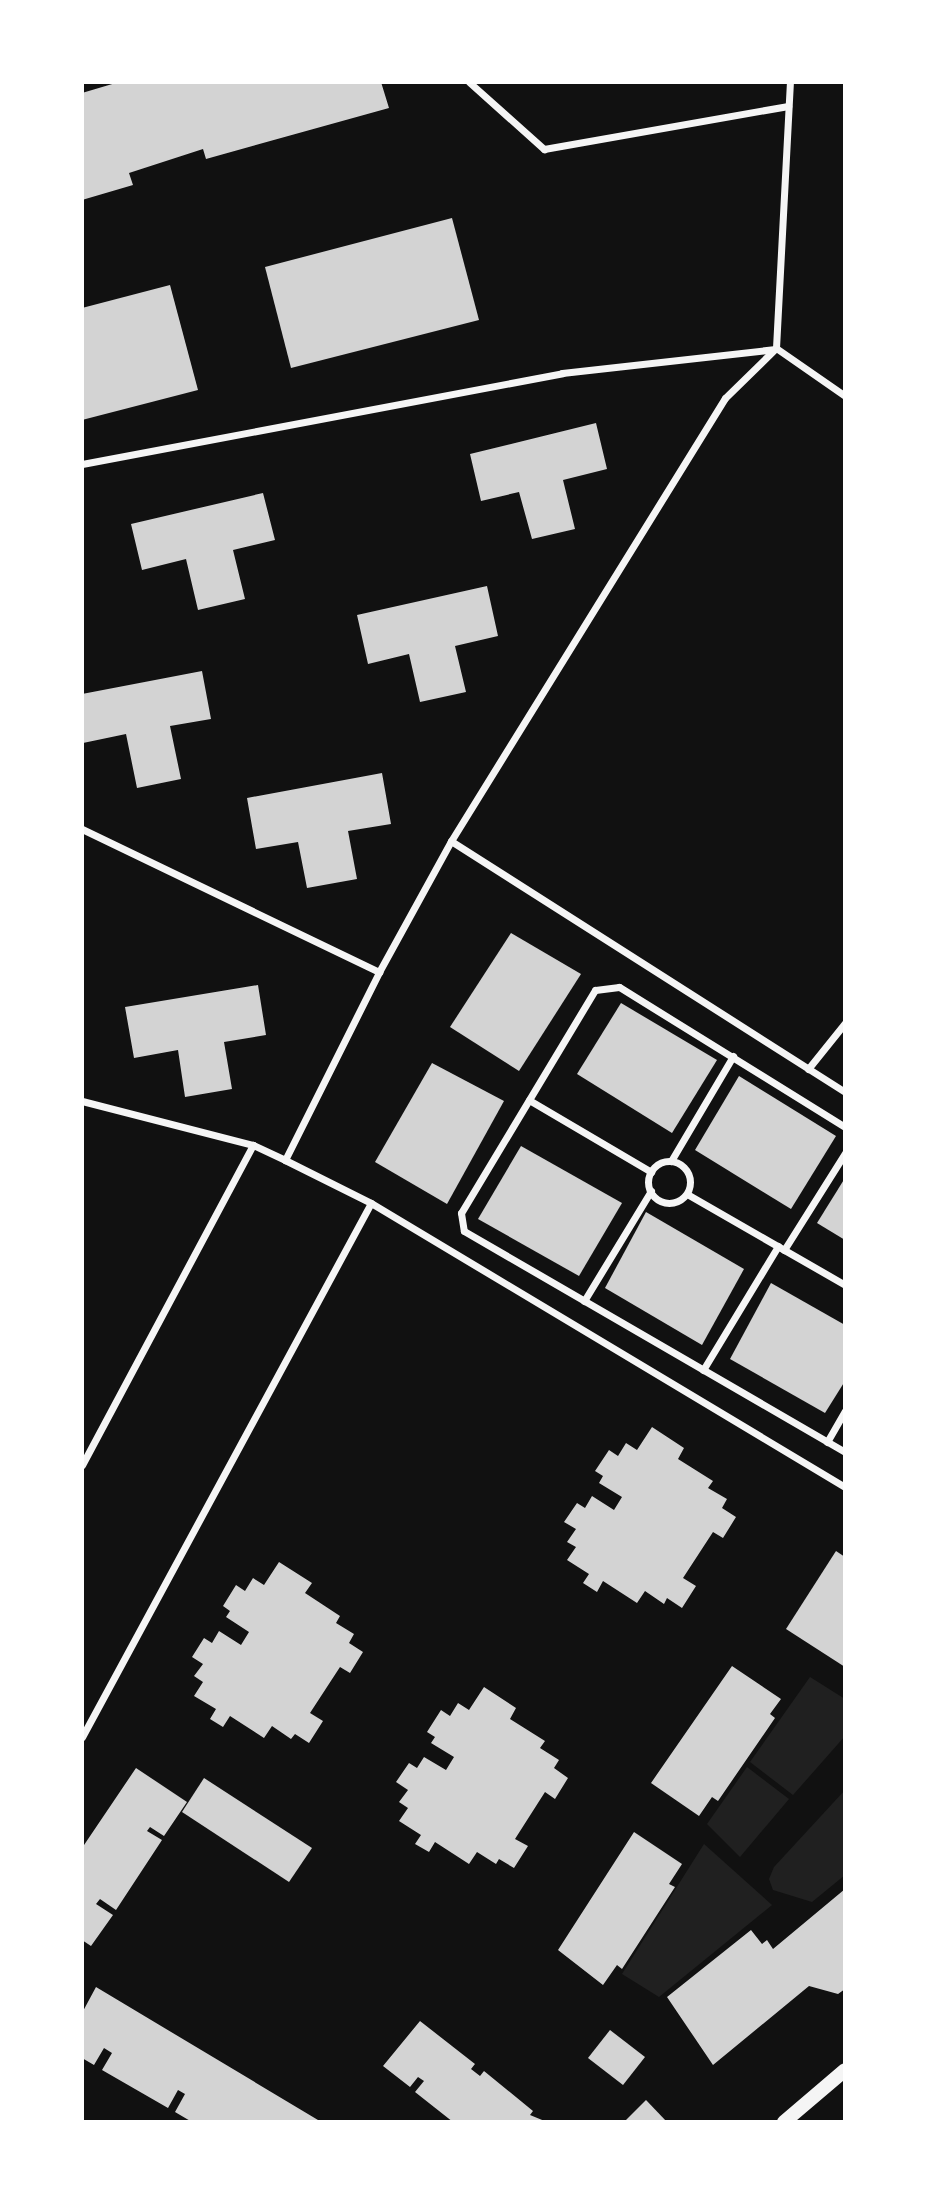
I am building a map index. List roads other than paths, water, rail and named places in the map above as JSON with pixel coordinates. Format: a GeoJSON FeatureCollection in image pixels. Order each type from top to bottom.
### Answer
{"type":"FeatureCollection","features":[{"type":"Feature","properties":{"kind":"main road"},"geometry":{"type":"LineString","coordinates":[[784,2122],[845,2070]]}},
{"type":"Feature","properties":{"kind":"street"},"geometry":{"type":"LineString","coordinates":[[469,82],[544,149],[788,106]]}},
{"type":"Feature","properties":{"kind":"street"},"geometry":{"type":"LineString","coordinates":[[285,1160],[379,972],[452,841],[725,398],[776,348],[790,82]]}},
{"type":"Feature","properties":{"kind":"street"},"geometry":{"type":"LineString","coordinates":[[82,464],[562,373],[776,348],[845,396]]}},
{"type":"Feature","properties":{"kind":"street"},"geometry":{"type":"LineString","coordinates":[[82,829],[379,972]]}},
{"type":"Feature","properties":{"kind":"street"},"geometry":{"type":"LineString","coordinates":[[452,841],[845,1092]]}},
{"type":"Feature","properties":{"kind":"street"},"geometry":{"type":"LineString","coordinates":[[845,1127],[619,986],[595,990],[461,1213],[464,1231],[845,1452]]}},
{"type":"Feature","properties":{"kind":"street"},"geometry":{"type":"LineString","coordinates":[[808,1069],[845,1023]]}},
{"type":"Feature","properties":{"kind":"street"},"geometry":{"type":"LineString","coordinates":[[650,1172],[671,1161],[733,1056]]}},
{"type":"Feature","properties":{"kind":"street"},"geometry":{"type":"LineString","coordinates":[[529,1100],[650,1172]]}},
{"type":"Feature","properties":{"kind":"street"},"geometry":{"type":"LineString","coordinates":[[82,1101],[253,1146],[371,1203],[845,1487]]}},
{"type":"Feature","properties":{"kind":"street"},"geometry":{"type":"LineString","coordinates":[[82,1465],[253,1146]]}},
{"type":"Feature","properties":{"kind":"street"},"geometry":{"type":"LineString","coordinates":[[703,1370],[845,1153]]}},
{"type":"Feature","properties":{"kind":"street"},"geometry":{"type":"LineString","coordinates":[[671,1161],[688,1173],[687,1194]]}},
{"type":"Feature","properties":{"kind":"street"},"geometry":{"type":"LineString","coordinates":[[584,1301],[650,1191],[650,1172]]}},
{"type":"Feature","properties":{"kind":"street"},"geometry":{"type":"LineString","coordinates":[[650,1191],[670,1203],[687,1194]]}},
{"type":"Feature","properties":{"kind":"street"},"geometry":{"type":"LineString","coordinates":[[687,1194],[845,1285]]}},
{"type":"Feature","properties":{"kind":"street"},"geometry":{"type":"LineString","coordinates":[[82,1737],[371,1203]]}},
{"type":"Feature","properties":{"kind":"street"},"geometry":{"type":"LineString","coordinates":[[827,1442],[845,1411]]}}]}
